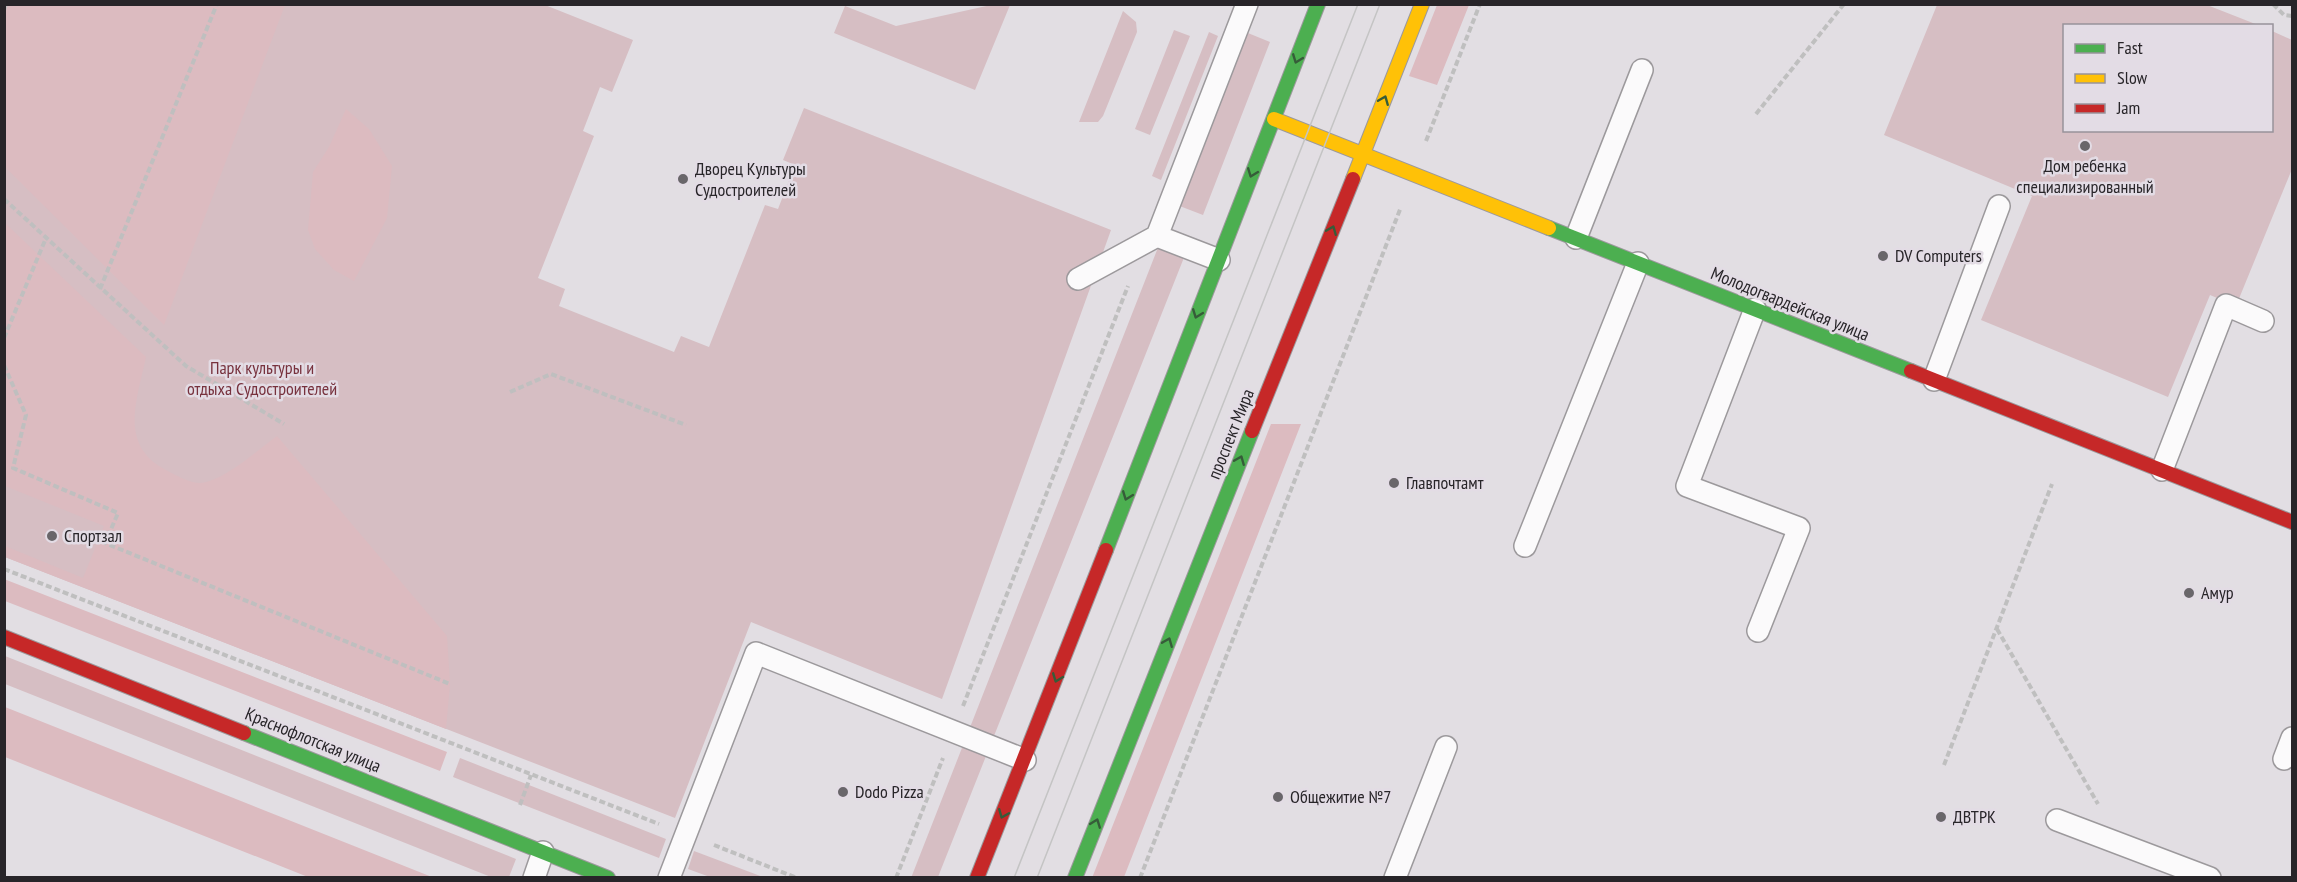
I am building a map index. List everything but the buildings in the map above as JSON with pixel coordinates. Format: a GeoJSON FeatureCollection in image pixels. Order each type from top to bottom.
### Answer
{"type":"FeatureCollection","features":[{"type":"Feature","properties":{"kind":"main road"},"geometry":{"type":"LineString","coordinates":[[977,878],[1025,760],[1318,4]]}},
{"type":"Feature","properties":{"kind":"main road","name":"проспект Мира"},"geometry":{"type":"LineString","coordinates":[[1075,878],[1422,4]]}},
{"type":"Feature","properties":{"kind":"main road","name":"Молодогвардейская улица"},"geometry":{"type":"LineString","coordinates":[[1274,119],[2292,522]]}},
{"type":"Feature","properties":{"kind":"main road","name":"Краснофлотская улица"},"geometry":{"type":"LineString","coordinates":[[4,637],[608,878]]}},
{"type":"Feature","properties":{"kind":"lane"},"geometry":{"type":"LineString","coordinates":[[1078,279],[1157,236],[1247,4]]}},
{"type":"Feature","properties":{"kind":"lane"},"geometry":{"type":"LineString","coordinates":[[1576,238],[1642,69]]}},
{"type":"Feature","properties":{"kind":"lane"},"geometry":{"type":"LineString","coordinates":[[1934,380],[1999,206]]}},
{"type":"Feature","properties":{"kind":"lane"},"geometry":{"type":"LineString","coordinates":[[1157,236],[1219,260]]}},
{"type":"Feature","properties":{"kind":"lane"},"geometry":{"type":"LineString","coordinates":[[1525,546],[1638,263]]}},
{"type":"Feature","properties":{"kind":"lane"},"geometry":{"type":"LineString","coordinates":[[2162,470],[2226,305],[2263,321]]}},
{"type":"Feature","properties":{"kind":"lane"},"geometry":{"type":"LineString","coordinates":[[1755,309],[1687,486],[1799,528],[1758,631]]}},
{"type":"Feature","properties":{"kind":"lane"},"geometry":{"type":"LineString","coordinates":[[669,878],[756,653],[1025,760]]}},
{"type":"Feature","properties":{"kind":"lane"},"geometry":{"type":"LineString","coordinates":[[2284,759],[2292,738]]}},
{"type":"Feature","properties":{"kind":"lane"},"geometry":{"type":"LineString","coordinates":[[1395,878],[1446,747]]}},
{"type":"Feature","properties":{"kind":"lane"},"geometry":{"type":"LineString","coordinates":[[2057,820],[2210,878]]}},
{"type":"Feature","properties":{"kind":"lane"},"geometry":{"type":"LineString","coordinates":[[534,878],[543,852]]}},
{"type":"Feature","properties":{"kind":"path"},"geometry":{"type":"LineString","coordinates":[[4,10],[6,4]]}},
{"type":"Feature","properties":{"kind":"path"},"geometry":{"type":"LineString","coordinates":[[100,289],[217,4]]}},
{"type":"Feature","properties":{"kind":"path"},"geometry":{"type":"LineString","coordinates":[[1140,878],[1479,4]]}},
{"type":"Feature","properties":{"kind":"path"},"geometry":{"type":"LineString","coordinates":[[1756,114],[1845,4]]}},
{"type":"Feature","properties":{"kind":"path"},"geometry":{"type":"LineString","coordinates":[[2273,4],[2284,15],[2292,16]]}},
{"type":"Feature","properties":{"kind":"path"},"geometry":{"type":"LineString","coordinates":[[4,199],[186,366],[284,424]]}},
{"type":"Feature","properties":{"kind":"path"},"geometry":{"type":"LineString","coordinates":[[4,338],[46,238]]}},
{"type":"Feature","properties":{"kind":"path"},"geometry":{"type":"LineString","coordinates":[[896,878],[1130,279]]}},
{"type":"Feature","properties":{"kind":"path"},"geometry":{"type":"LineString","coordinates":[[4,365],[26,415],[13,468],[118,513],[105,543],[450,684]]}},
{"type":"Feature","properties":{"kind":"path"},"geometry":{"type":"LineString","coordinates":[[510,392],[551,374],[686,425]]}},
{"type":"Feature","properties":{"kind":"path"},"geometry":{"type":"LineString","coordinates":[[1944,765],[2052,484]]}},
{"type":"Feature","properties":{"kind":"path"},"geometry":{"type":"LineString","coordinates":[[4,569],[797,878]]}},
{"type":"Feature","properties":{"kind":"path"},"geometry":{"type":"LineString","coordinates":[[1996,628],[2121,843]]}},
{"type":"Feature","properties":{"kind":"green space","name":"Парк культуры и отдыха Судостроителей"},"geometry":{"type":"Polygon","coordinates":[[[4,5],[545,5],[633,40],[612,92],[600,87],[583,131],[594,136],[538,278],[565,289],[559,306],[674,352],[681,336],[709,347],[765,205],[778,209],[795,165],[783,160],[804,108],[1111,230],[942,699],[751,622],[675,818],[5,557],[4,5]]]}},
{"type":"Feature","properties":{"kind":"green space"},"geometry":{"type":"Polygon","coordinates":[[[991,5],[1010,5],[975,90],[834,33],[845,6],[896,26],[991,5]]]}},
{"type":"Feature","properties":{"kind":"green space"},"geometry":{"type":"Polygon","coordinates":[[[1937,5],[2207,5],[2255,24],[2063,24],[2063,132],[2273,132],[2273,31],[2292,40],[2292,169],[2236,306],[2210,295],[2168,397],[1981,320],[2032,196],[1884,135],[1937,5]]]}},
{"type":"Feature","properties":{"kind":"green space"},"geometry":{"type":"Polygon","coordinates":[[[1123,11],[1136,22],[1137,32],[1103,116],[1098,122],[1079,122],[1123,11]]]}},
{"type":"Feature","properties":{"kind":"green space"},"geometry":{"type":"Polygon","coordinates":[[[1174,30],[1190,36],[1150,135],[1135,129],[1174,30]]]}},
{"type":"Feature","properties":{"kind":"green space"},"geometry":{"type":"Polygon","coordinates":[[[1243,31],[1270,42],[1203,215],[1177,205],[1243,31]]]}},
{"type":"Feature","properties":{"kind":"green space"},"geometry":{"type":"Polygon","coordinates":[[[1209,32],[1218,36],[1161,180],[1152,176],[1209,32]]]}},
{"type":"Feature","properties":{"kind":"green space"},"geometry":{"type":"Polygon","coordinates":[[[1159,245],[1185,255],[938,877],[911,878],[1159,245]]]}},
{"type":"Feature","properties":{"kind":"green space"},"geometry":{"type":"Polygon","coordinates":[[[5,656],[516,859],[509,877],[491,877],[5,684],[5,656]]]}},
{"type":"Feature","properties":{"kind":"green space"},"geometry":{"type":"Polygon","coordinates":[[[460,758],[666,839],[659,858],[453,777],[460,758]]]}},
{"type":"Feature","properties":{"kind":"green space"},"geometry":{"type":"Polygon","coordinates":[[[694,851],[763,877],[710,877],[688,869],[694,851]]]}},
{"type":"Feature","properties":{"kind":"shaded area"},"geometry":{"type":"Polygon","coordinates":[[[4,5],[285,5],[164,325],[5,167],[4,5]]]}},
{"type":"Feature","properties":{"kind":"shaded area"},"geometry":{"type":"Polygon","coordinates":[[[1437,5],[1469,5],[1437,85],[1409,76],[1437,5]]]}},
{"type":"Feature","properties":{"kind":"shaded area"},"geometry":{"type":"Polygon","coordinates":[[[346,109],[369,129],[392,166],[387,218],[354,281],[334,270],[315,249],[308,230],[313,172],[329,147],[346,109]]]}},
{"type":"Feature","properties":{"kind":"shaded area"},"geometry":{"type":"Polygon","coordinates":[[[5,223],[146,357],[135,420],[136,435],[141,448],[151,460],[178,476],[200,483],[230,471],[277,436],[447,636],[450,684],[446,729],[5,557],[5,546],[83,578],[104,526],[5,486],[5,223]]]}},
{"type":"Feature","properties":{"kind":"shaded area"},"geometry":{"type":"Polygon","coordinates":[[[1271,424],[1301,424],[1124,877],[1092,878],[1271,424]]]}},
{"type":"Feature","properties":{"kind":"shaded area"},"geometry":{"type":"Polygon","coordinates":[[[4,579],[447,752],[440,771],[5,601],[4,579]]]}},
{"type":"Feature","properties":{"kind":"shaded area"},"geometry":{"type":"Polygon","coordinates":[[[4,707],[432,877],[308,877],[5,757],[4,707]]]}},
{"type":"Feature","properties":{"kind":"tram line"},"geometry":{"type":"LineString","coordinates":[[1014,878],[1358,4]]}},
{"type":"Feature","properties":{"kind":"tram line"},"geometry":{"type":"LineString","coordinates":[[1037,878],[1380,4]]}},
{"type":"Feature","properties":{"kind":"traffic: fast"},"geometry":{"type":"LineString","coordinates":[[1106,550],[1318,4]]}},
{"type":"Feature","properties":{"kind":"traffic: fast"},"geometry":{"type":"LineString","coordinates":[[1549,228],[1911,371]]}},
{"type":"Feature","properties":{"kind":"traffic: fast"},"geometry":{"type":"LineString","coordinates":[[1075,878],[1252,431]]}},
{"type":"Feature","properties":{"kind":"traffic: fast"},"geometry":{"type":"LineString","coordinates":[[244,733],[608,878]]}},
{"type":"Feature","properties":{"kind":"traffic: slow"},"geometry":{"type":"LineString","coordinates":[[1353,179],[1422,4]]}},
{"type":"Feature","properties":{"kind":"traffic: slow"},"geometry":{"type":"LineString","coordinates":[[1274,119],[1549,228]]}},
{"type":"Feature","properties":{"kind":"traffic: jam"},"geometry":{"type":"LineString","coordinates":[[1252,431],[1353,179]]}},
{"type":"Feature","properties":{"kind":"traffic: jam"},"geometry":{"type":"LineString","coordinates":[[1911,371],[2292,522]]}},
{"type":"Feature","properties":{"kind":"traffic: jam"},"geometry":{"type":"LineString","coordinates":[[977,878],[1106,550]]}},
{"type":"Feature","properties":{"kind":"traffic: jam"},"geometry":{"type":"LineString","coordinates":[[4,637],[244,733]]}},
{"type":"Feature","properties":{"kind":"place","name":"Дом ребенка специализированный"},"geometry":{"type":"Point","coordinates":[2085,146]}},
{"type":"Feature","properties":{"kind":"place","name":"Дворец Культуры Судостроителей"},"geometry":{"type":"Point","coordinates":[683,179]}},
{"type":"Feature","properties":{"kind":"place","name":"DV Computers"},"geometry":{"type":"Point","coordinates":[1883,256]}},
{"type":"Feature","properties":{"kind":"place","name":"Главпочтамт"},"geometry":{"type":"Point","coordinates":[1394,483]}},
{"type":"Feature","properties":{"kind":"place","name":"Спортзал"},"geometry":{"type":"Point","coordinates":[52,536]}},
{"type":"Feature","properties":{"kind":"place","name":"Амур"},"geometry":{"type":"Point","coordinates":[2189,593]}},
{"type":"Feature","properties":{"kind":"place","name":"Dodo Pizza"},"geometry":{"type":"Point","coordinates":[843,792]}},
{"type":"Feature","properties":{"kind":"place","name":"Общежитие №7"},"geometry":{"type":"Point","coordinates":[1278,797]}},
{"type":"Feature","properties":{"kind":"place","name":"ДВТРК"},"geometry":{"type":"Point","coordinates":[1941,817]}}]}
